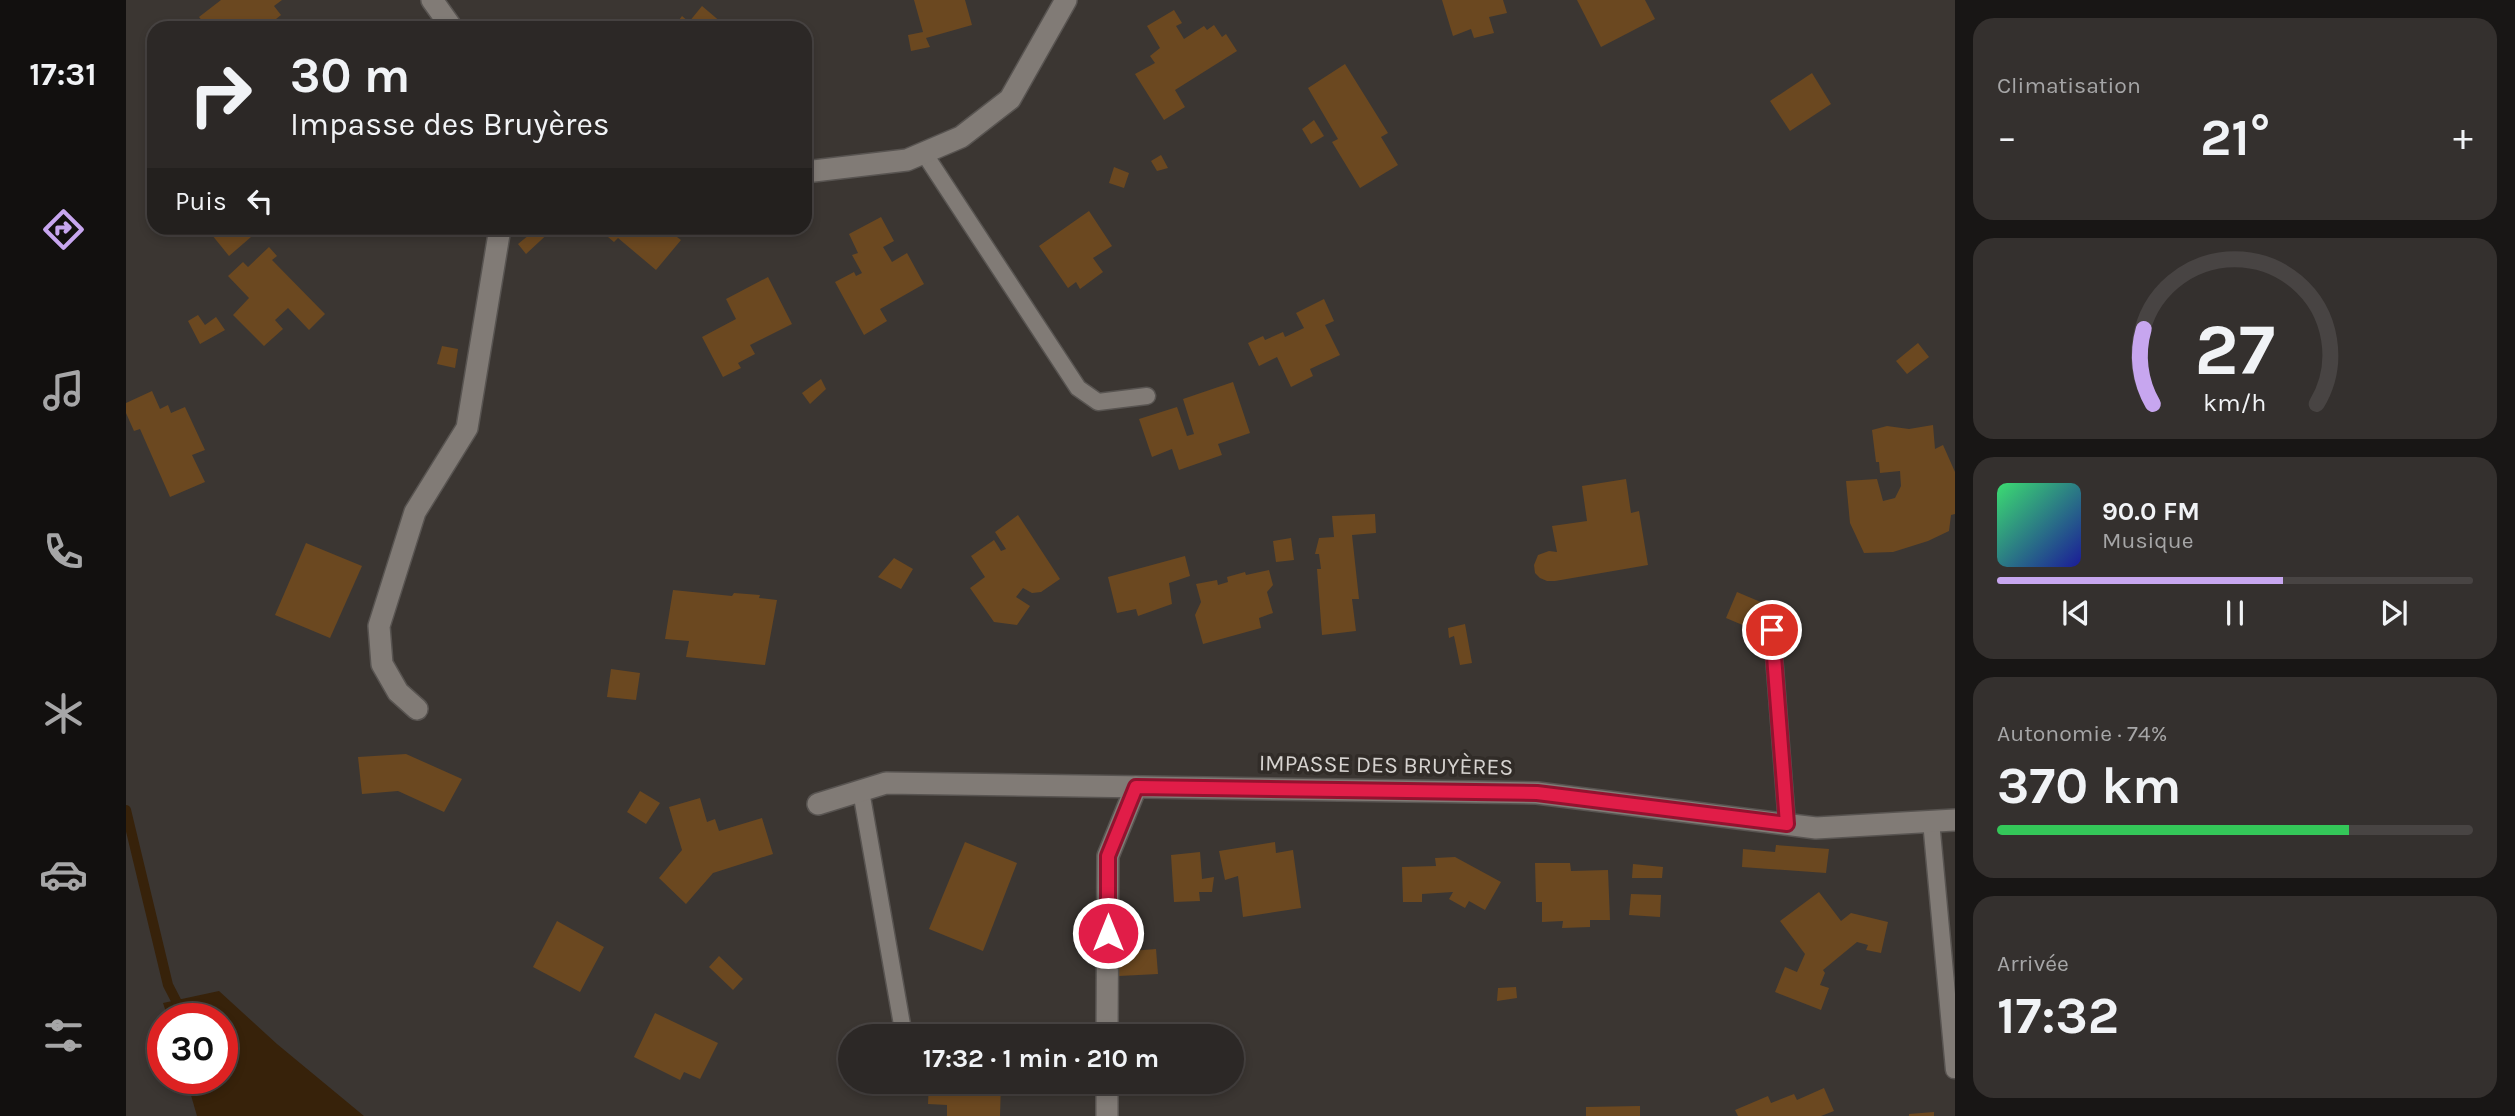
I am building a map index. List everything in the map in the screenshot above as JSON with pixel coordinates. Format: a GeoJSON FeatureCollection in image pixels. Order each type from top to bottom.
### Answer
{"type":"FeatureCollection","features":[{"type":"Feature","properties":{"kind":"street"},"geometry":{"type":"LineString","coordinates":[[432,0],[447,21]]}},
{"type":"Feature","properties":{"kind":"street"},"geometry":{"type":"LineString","coordinates":[[812,171],[907,160],[961,137],[1010,99],[1066,0]]}},
{"type":"Feature","properties":{"kind":"street"},"geometry":{"type":"LineString","coordinates":[[417,709],[398,692],[382,664],[379,626],[415,512],[467,428],[499,235]]}},
{"type":"Feature","properties":{"kind":"street","name":"IMPASSE DES BRUYÈRES"},"geometry":{"type":"LineString","coordinates":[[818,804],[886,783],[1537,793],[1815,828],[1955,820]]}},
{"type":"Feature","properties":{"kind":"street"},"geometry":{"type":"LineString","coordinates":[[1107,1024],[1108,856],[1136,787]]}},
{"type":"Feature","properties":{"kind":"street"},"geometry":{"type":"LineString","coordinates":[[1107,1094],[1107,1116]]}},
{"type":"Feature","properties":{"kind":"lane"},"geometry":{"type":"LineString","coordinates":[[924,153],[1078,388],[1098,402],[1147,396]]}},
{"type":"Feature","properties":{"kind":"lane"},"geometry":{"type":"LineString","coordinates":[[1772,630],[1787,824]]}},
{"type":"Feature","properties":{"kind":"lane"},"geometry":{"type":"LineString","coordinates":[[860,791],[902,1024]]}},
{"type":"Feature","properties":{"kind":"lane"},"geometry":{"type":"LineString","coordinates":[[1931,821],[1954,1070]]}},
{"type":"Feature","properties":{"kind":"shaded area"},"geometry":{"type":"Polygon","coordinates":[[[219,991],[232,1003],[163,1003],[219,991]]]}},
{"type":"Feature","properties":{"kind":"shaded area"},"geometry":{"type":"Polygon","coordinates":[[[238,1008],[364,1116],[197,1116],[191,1094],[238,1094],[238,1008]]]}},
{"type":"Feature","properties":{"kind":"building"},"geometry":{"type":"Polygon","coordinates":[[[221,0],[282,0],[274,6],[281,15],[274,21],[202,21],[199,17],[221,0]]]}},
{"type":"Feature","properties":{"kind":"building"},"geometry":{"type":"Polygon","coordinates":[[[914,0],[965,0],[972,25],[926,38],[930,47],[911,51],[908,35],[923,32],[914,0]]]}},
{"type":"Feature","properties":{"kind":"building"},"geometry":{"type":"Polygon","coordinates":[[[1442,0],[1503,0],[1507,13],[1489,17],[1494,33],[1474,38],[1471,29],[1453,36],[1442,0]]]}},
{"type":"Feature","properties":{"kind":"building"},"geometry":{"type":"Polygon","coordinates":[[[1577,0],[1645,0],[1655,19],[1601,47],[1577,0]]]}},
{"type":"Feature","properties":{"kind":"building"},"geometry":{"type":"Polygon","coordinates":[[[702,6],[720,21],[690,21],[702,6]]]}},
{"type":"Feature","properties":{"kind":"building"},"geometry":{"type":"Polygon","coordinates":[[[1174,10],[1182,23],[1176,26],[1184,39],[1204,26],[1207,30],[1214,25],[1222,37],[1226,34],[1237,51],[1175,90],[1185,107],[1164,120],[1135,74],[1155,63],[1150,56],[1160,48],[1147,26],[1174,10]]]}},
{"type":"Feature","properties":{"kind":"building"},"geometry":{"type":"Polygon","coordinates":[[[1345,64],[1388,133],[1381,137],[1398,165],[1360,188],[1332,142],[1338,139],[1308,88],[1345,64]]]}},
{"type":"Feature","properties":{"kind":"building"},"geometry":{"type":"Polygon","coordinates":[[[1812,73],[1831,104],[1790,131],[1770,101],[1812,73]]]}},
{"type":"Feature","properties":{"kind":"building"},"geometry":{"type":"Polygon","coordinates":[[[1314,120],[1324,136],[1311,144],[1302,129],[1314,120]]]}},
{"type":"Feature","properties":{"kind":"building"},"geometry":{"type":"Polygon","coordinates":[[[1161,155],[1168,168],[1157,171],[1151,161],[1161,155]]]}},
{"type":"Feature","properties":{"kind":"building"},"geometry":{"type":"Polygon","coordinates":[[[1114,167],[1129,173],[1124,188],[1109,183],[1114,167]]]}},
{"type":"Feature","properties":{"kind":"building"},"geometry":{"type":"Polygon","coordinates":[[[1089,211],[1112,246],[1093,258],[1103,272],[1080,289],[1076,282],[1068,288],[1039,246],[1089,211]]]}},
{"type":"Feature","properties":{"kind":"building"},"geometry":{"type":"Polygon","coordinates":[[[881,217],[894,241],[883,247],[892,262],[907,253],[924,284],[880,309],[887,321],[864,335],[835,282],[854,272],[856,276],[862,273],[852,255],[858,253],[849,234],[881,217]]]}},
{"type":"Feature","properties":{"kind":"building"},"geometry":{"type":"Polygon","coordinates":[[[212,235],[249,235],[251,237],[229,256],[212,235]]]}},
{"type":"Feature","properties":{"kind":"building"},"geometry":{"type":"Polygon","coordinates":[[[529,235],[546,235],[526,254],[518,244],[529,235]]]}},
{"type":"Feature","properties":{"kind":"building"},"geometry":{"type":"Polygon","coordinates":[[[606,235],[674,235],[681,240],[656,270],[618,238],[614,242],[606,235]]]}},
{"type":"Feature","properties":{"kind":"building"},"geometry":{"type":"Polygon","coordinates":[[[269,247],[277,256],[272,260],[325,314],[309,330],[288,308],[275,320],[283,329],[264,346],[233,315],[249,298],[228,276],[243,262],[248,267],[269,247]]]}},
{"type":"Feature","properties":{"kind":"building"},"geometry":{"type":"Polygon","coordinates":[[[768,277],[792,324],[750,345],[755,354],[738,363],[741,368],[723,377],[702,337],[736,319],[726,299],[768,277]]]}},
{"type":"Feature","properties":{"kind":"building"},"geometry":{"type":"Polygon","coordinates":[[[1324,299],[1334,321],[1325,325],[1340,355],[1310,369],[1313,376],[1291,387],[1277,357],[1259,366],[1248,343],[1263,336],[1265,340],[1283,332],[1285,337],[1304,328],[1296,313],[1324,299]]]}},
{"type":"Feature","properties":{"kind":"building"},"geometry":{"type":"Polygon","coordinates":[[[198,315],[205,325],[216,317],[225,330],[200,344],[188,321],[198,315]]]}},
{"type":"Feature","properties":{"kind":"building"},"geometry":{"type":"Polygon","coordinates":[[[1918,343],[1929,357],[1907,374],[1896,361],[1918,343]]]}},
{"type":"Feature","properties":{"kind":"building"},"geometry":{"type":"Polygon","coordinates":[[[442,346],[458,349],[455,368],[437,364],[442,346]]]}},
{"type":"Feature","properties":{"kind":"building"},"geometry":{"type":"Polygon","coordinates":[[[821,379],[826,389],[810,404],[802,393],[821,379]]]}},
{"type":"Feature","properties":{"kind":"building"},"geometry":{"type":"Polygon","coordinates":[[[1233,382],[1250,433],[1218,444],[1222,455],[1179,470],[1172,449],[1152,457],[1139,419],[1177,407],[1187,436],[1194,434],[1183,399],[1233,382]]]}},
{"type":"Feature","properties":{"kind":"building"},"geometry":{"type":"Polygon","coordinates":[[[152,391],[160,409],[168,405],[171,413],[185,407],[205,450],[192,455],[205,482],[170,497],[140,429],[134,431],[126,413],[126,403],[152,391]]]}},
{"type":"Feature","properties":{"kind":"building"},"geometry":{"type":"Polygon","coordinates":[[[1933,425],[1935,449],[1943,445],[1955,472],[1955,514],[1951,515],[1949,531],[1893,552],[1864,553],[1850,523],[1846,481],[1877,479],[1883,501],[1895,498],[1901,486],[1900,471],[1880,473],[1872,430],[1887,426],[1909,429],[1933,425]]]}},
{"type":"Feature","properties":{"kind":"building"},"geometry":{"type":"Polygon","coordinates":[[[1626,479],[1631,513],[1639,511],[1648,565],[1555,581],[1540,578],[1535,573],[1534,565],[1538,555],[1549,551],[1557,552],[1552,526],[1587,521],[1582,486],[1626,479]]]}},
{"type":"Feature","properties":{"kind":"building"},"geometry":{"type":"Polygon","coordinates":[[[1375,514],[1376,533],[1352,535],[1359,599],[1352,599],[1356,631],[1322,635],[1317,569],[1321,569],[1319,554],[1315,554],[1319,538],[1334,537],[1332,516],[1375,514]]]}},
{"type":"Feature","properties":{"kind":"building"},"geometry":{"type":"Polygon","coordinates":[[[1018,515],[1060,579],[1041,592],[1032,593],[1023,588],[1016,597],[1030,606],[1017,625],[994,622],[970,588],[985,577],[971,556],[994,540],[1001,551],[1006,549],[995,532],[1018,515]]]}},
{"type":"Feature","properties":{"kind":"building"},"geometry":{"type":"Polygon","coordinates":[[[1291,538],[1294,560],[1276,562],[1273,541],[1291,538]]]}},
{"type":"Feature","properties":{"kind":"building"},"geometry":{"type":"Polygon","coordinates":[[[306,543],[362,566],[330,638],[275,615],[306,543]]]}},
{"type":"Feature","properties":{"kind":"building"},"geometry":{"type":"Polygon","coordinates":[[[1185,556],[1190,576],[1169,583],[1172,604],[1138,616],[1136,609],[1117,613],[1108,577],[1185,556]]]}},
{"type":"Feature","properties":{"kind":"building"},"geometry":{"type":"Polygon","coordinates":[[[894,558],[913,569],[901,589],[878,577],[894,558]]]}},
{"type":"Feature","properties":{"kind":"building"},"geometry":{"type":"Polygon","coordinates":[[[1269,570],[1273,585],[1267,592],[1273,613],[1259,618],[1261,628],[1203,644],[1195,615],[1201,602],[1196,584],[1217,580],[1218,585],[1228,582],[1227,577],[1269,570]]]}},
{"type":"Feature","properties":{"kind":"building"},"geometry":{"type":"Polygon","coordinates":[[[673,590],[732,596],[734,593],[760,595],[759,598],[777,600],[765,665],[686,657],[689,641],[665,639],[673,590]]]}},
{"type":"Feature","properties":{"kind":"building"},"geometry":{"type":"Polygon","coordinates":[[[1737,592],[1763,603],[1752,629],[1726,618],[1737,592]]]}},
{"type":"Feature","properties":{"kind":"building"},"geometry":{"type":"Polygon","coordinates":[[[1465,624],[1472,663],[1460,665],[1454,636],[1449,638],[1448,628],[1465,624]]]}},
{"type":"Feature","properties":{"kind":"building"},"geometry":{"type":"Polygon","coordinates":[[[611,669],[640,673],[636,700],[607,697],[611,669]]]}},
{"type":"Feature","properties":{"kind":"building"},"geometry":{"type":"Polygon","coordinates":[[[406,754],[462,779],[444,812],[398,791],[362,794],[358,757],[406,754]]]}},
{"type":"Feature","properties":{"kind":"building"},"geometry":{"type":"Polygon","coordinates":[[[640,791],[660,803],[646,824],[627,812],[640,791]]]}},
{"type":"Feature","properties":{"kind":"building"},"geometry":{"type":"Polygon","coordinates":[[[700,798],[707,822],[715,819],[719,831],[762,818],[773,854],[713,873],[686,904],[659,878],[682,850],[669,807],[700,798]]]}},
{"type":"Feature","properties":{"kind":"building"},"geometry":{"type":"Polygon","coordinates":[[[965,842],[1017,863],[983,951],[929,929],[965,842]]]}},
{"type":"Feature","properties":{"kind":"building"},"geometry":{"type":"Polygon","coordinates":[[[1275,842],[1276,853],[1293,850],[1301,908],[1243,917],[1238,876],[1225,880],[1219,851],[1275,842]]]}},
{"type":"Feature","properties":{"kind":"building"},"geometry":{"type":"Polygon","coordinates":[[[1776,845],[1829,849],[1826,873],[1742,867],[1743,849],[1775,852],[1776,845]]]}},
{"type":"Feature","properties":{"kind":"building"},"geometry":{"type":"Polygon","coordinates":[[[1200,852],[1202,879],[1214,877],[1212,892],[1199,892],[1200,901],[1174,902],[1171,855],[1200,852]]]}},
{"type":"Feature","properties":{"kind":"building"},"geometry":{"type":"Polygon","coordinates":[[[1455,857],[1501,882],[1485,910],[1469,901],[1465,908],[1449,899],[1453,892],[1422,894],[1422,902],[1403,902],[1402,867],[1436,866],[1435,858],[1455,857]]]}},
{"type":"Feature","properties":{"kind":"building"},"geometry":{"type":"Polygon","coordinates":[[[1535,863],[1570,863],[1571,871],[1608,870],[1610,920],[1590,920],[1590,927],[1562,928],[1563,921],[1542,922],[1542,902],[1536,902],[1535,863]]]}},
{"type":"Feature","properties":{"kind":"building"},"geometry":{"type":"Polygon","coordinates":[[[1633,864],[1663,867],[1662,878],[1632,878],[1633,864]]]}},
{"type":"Feature","properties":{"kind":"building"},"geometry":{"type":"Polygon","coordinates":[[[1819,892],[1841,921],[1851,913],[1888,922],[1881,953],[1866,950],[1868,945],[1857,942],[1823,970],[1825,973],[1820,985],[1829,988],[1821,1010],[1775,992],[1785,967],[1797,972],[1805,954],[1780,921],[1819,892]]]}},
{"type":"Feature","properties":{"kind":"building"},"geometry":{"type":"Polygon","coordinates":[[[1631,894],[1661,895],[1660,917],[1629,915],[1631,894]]]}},
{"type":"Feature","properties":{"kind":"building"},"geometry":{"type":"Polygon","coordinates":[[[557,921],[604,947],[580,992],[533,967],[557,921]]]}},
{"type":"Feature","properties":{"kind":"building"},"geometry":{"type":"Polygon","coordinates":[[[1156,949],[1158,974],[1119,976],[1118,952],[1156,949]]]}},
{"type":"Feature","properties":{"kind":"building"},"geometry":{"type":"Polygon","coordinates":[[[719,956],[743,979],[733,990],[709,967],[719,956]]]}},
{"type":"Feature","properties":{"kind":"building"},"geometry":{"type":"Polygon","coordinates":[[[1516,987],[1517,998],[1497,1001],[1498,988],[1516,987]]]}},
{"type":"Feature","properties":{"kind":"building"},"geometry":{"type":"Polygon","coordinates":[[[655,1013],[718,1043],[700,1079],[684,1072],[680,1080],[634,1057],[655,1013]]]}},
{"type":"Feature","properties":{"kind":"building"},"geometry":{"type":"Polygon","coordinates":[[[1824,1088],[1834,1111],[1821,1116],[1738,1116],[1735,1110],[1768,1096],[1771,1103],[1794,1094],[1797,1100],[1824,1088]]]}},
{"type":"Feature","properties":{"kind":"building"},"geometry":{"type":"Polygon","coordinates":[[[928,1094],[1001,1094],[1000,1116],[947,1116],[947,1105],[928,1104],[928,1094]]]}},
{"type":"Feature","properties":{"kind":"building"},"geometry":{"type":"Polygon","coordinates":[[[1640,1106],[1640,1116],[1586,1116],[1586,1107],[1640,1106]]]}},
{"type":"Feature","properties":{"kind":"building"},"geometry":{"type":"Polygon","coordinates":[[[1934,1112],[1934,1116],[1909,1116],[1909,1114],[1934,1112]]]}},
{"type":"Feature","properties":{"kind":"waterway"},"geometry":{"type":"LineString","coordinates":[[126,810],[168,985],[177,1003]]}},
{"type":"Feature","properties":{"kind":"route"},"geometry":{"type":"LineString","coordinates":[[1108,933],[1108,856],[1136,787],[1537,793],[1787,824],[1772,630]]}}]}
